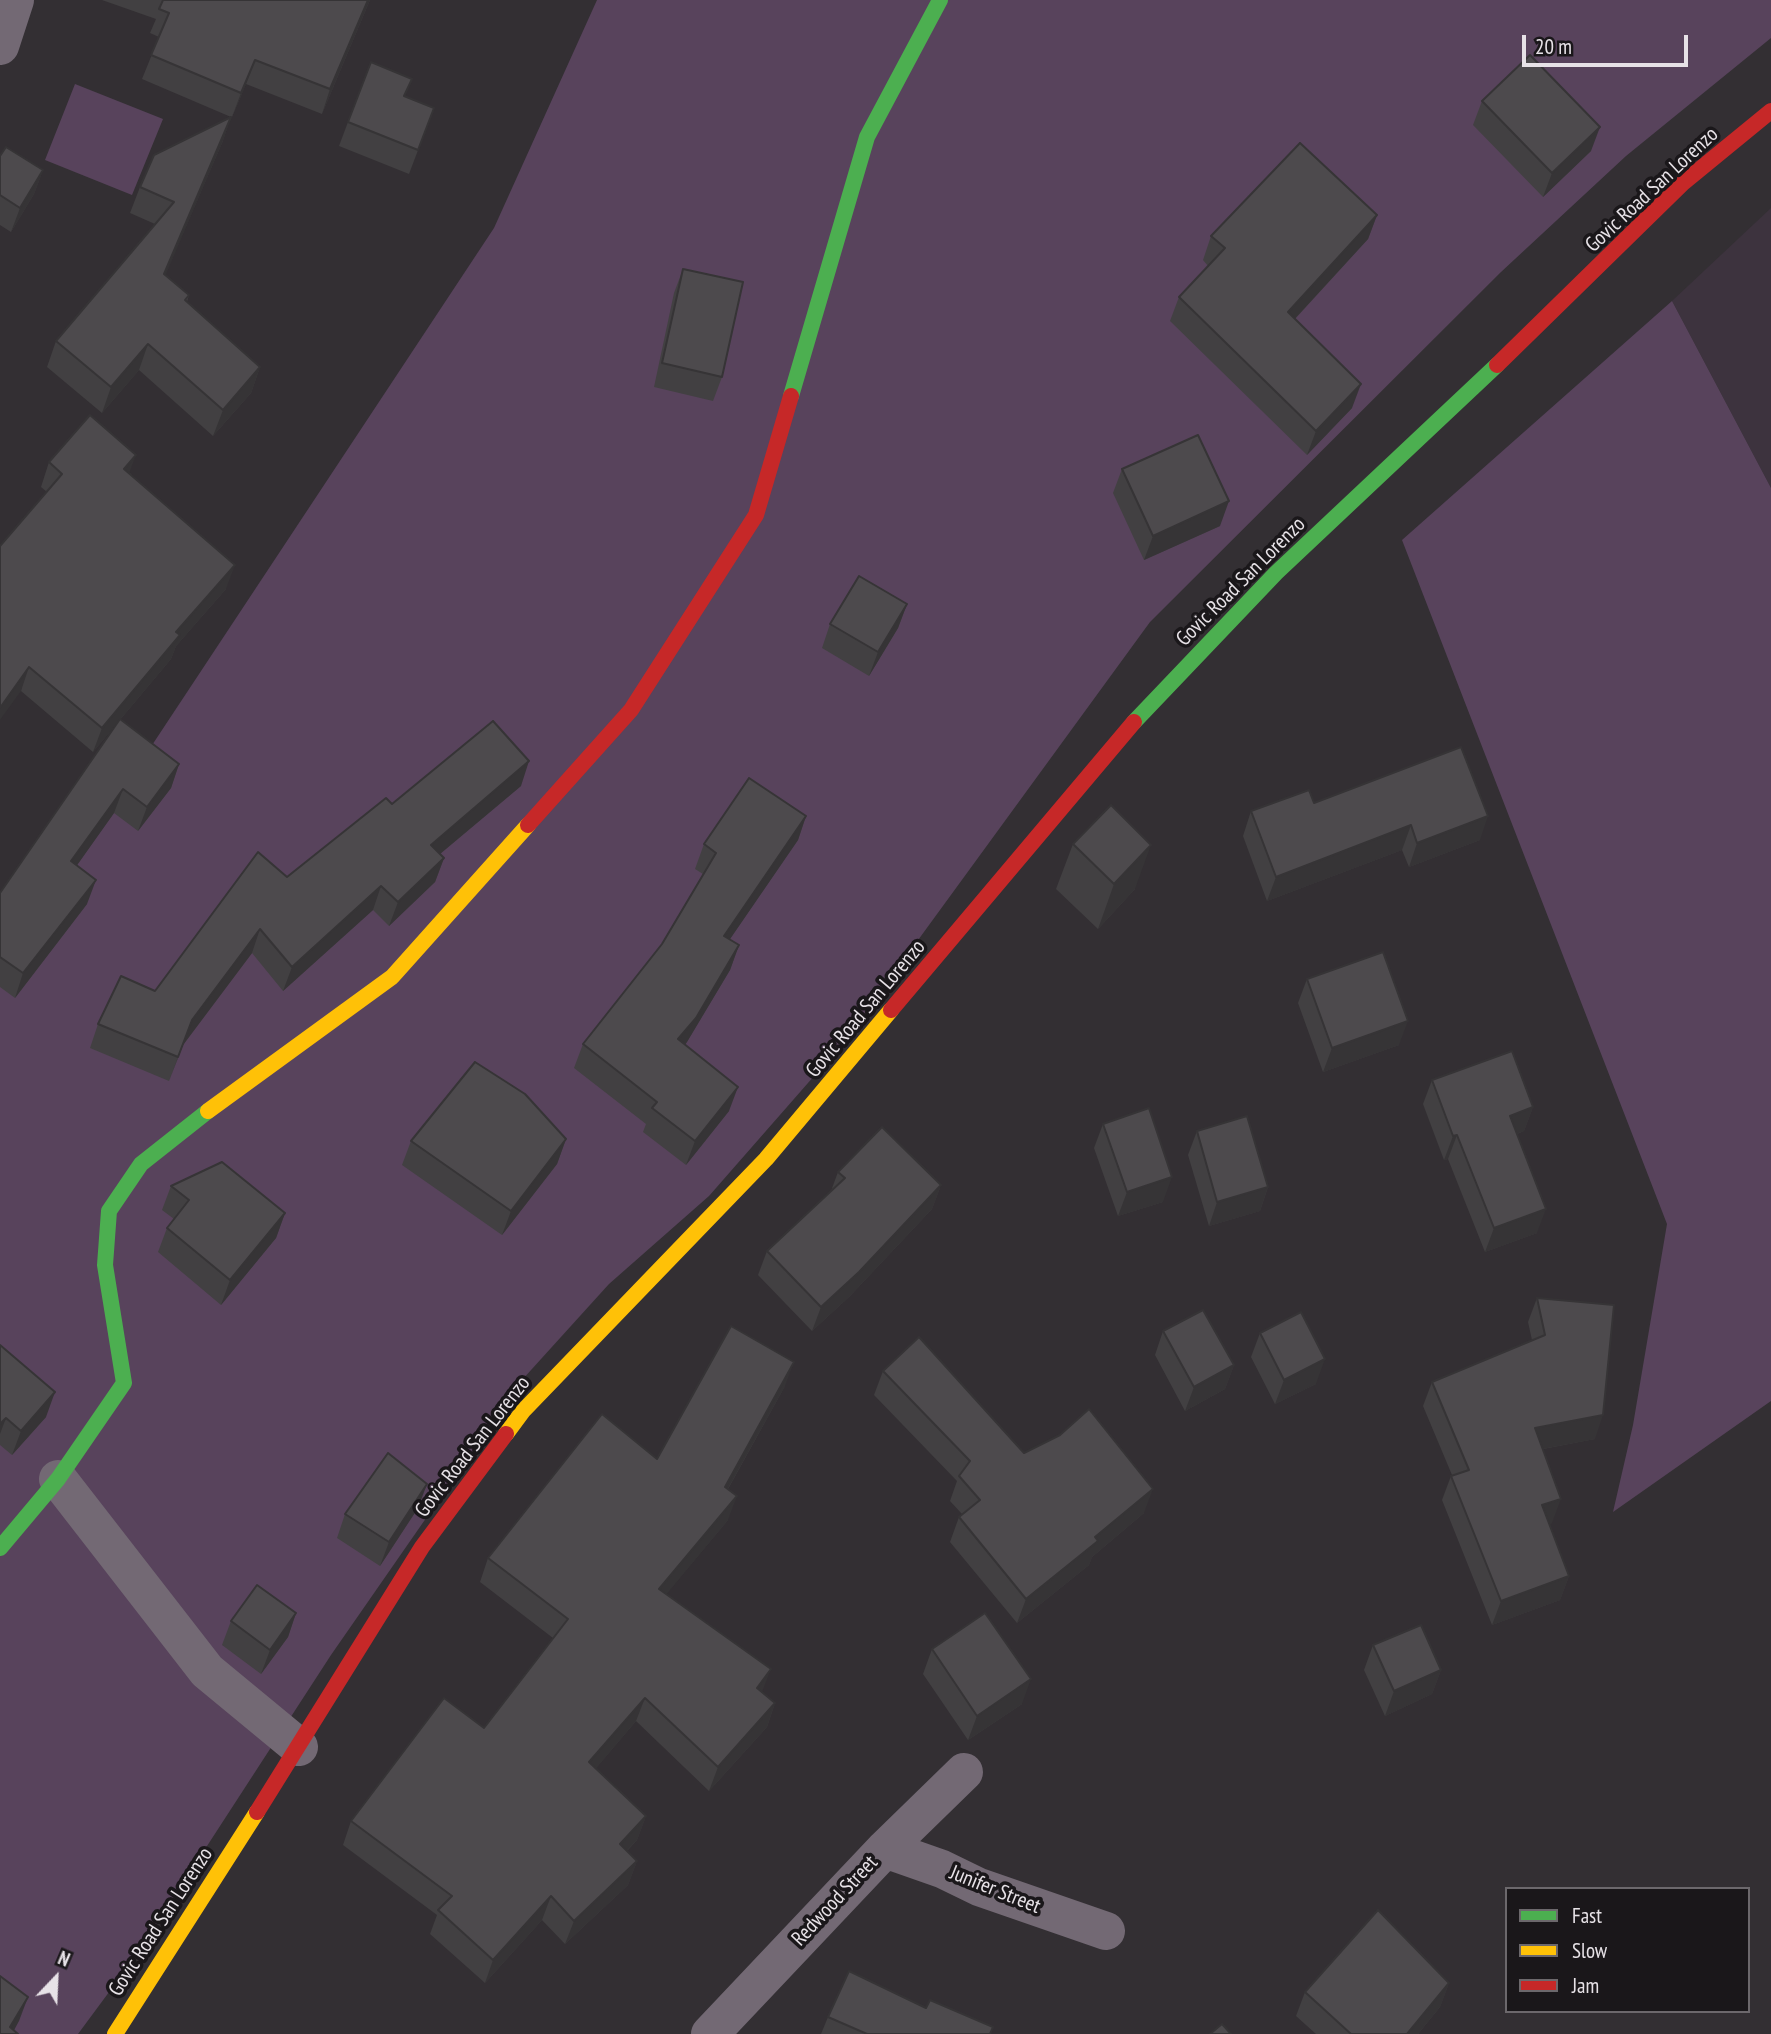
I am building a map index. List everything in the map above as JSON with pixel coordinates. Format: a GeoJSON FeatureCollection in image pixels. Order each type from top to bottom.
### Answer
{"type":"FeatureCollection","features":[{"type":"Feature","properties":{"kind":"main road"},"geometry":{"type":"LineString","coordinates":[[0,1548],[58,1479],[124,1383],[106,1265],[109,1211],[141,1164],[245,1082],[391,977],[631,710],[756,515],[867,137],[940,0]]}},
{"type":"Feature","properties":{"kind":"main road","name":"Govic Road San Lorenzo"},"geometry":{"type":"LineString","coordinates":[[114,2034],[299,1747],[422,1547],[523,1411],[766,1159],[1141,715],[1276,573],[1534,331],[1683,183],[1771,111]]}},
{"type":"Feature","properties":{"kind":"street"},"geometry":{"type":"LineString","coordinates":[[0,46],[15,0]]}},
{"type":"Feature","properties":{"kind":"street"},"geometry":{"type":"LineString","coordinates":[[58,1479],[207,1671],[299,1747]]}},
{"type":"Feature","properties":{"kind":"street","name":"Redwood Street"},"geometry":{"type":"LineString","coordinates":[[710,2034],[885,1849],[964,1772]]}},
{"type":"Feature","properties":{"kind":"street","name":"Junifer Street"},"geometry":{"type":"LineString","coordinates":[[885,1849],[1106,1931]]}},
{"type":"Feature","properties":{"kind":"shaded area"},"geometry":{"type":"Polygon","coordinates":[[[597,0],[1771,0],[1771,38],[1626,156],[1501,272],[1150,622],[843,1043],[709,1196],[609,1284],[522,1380],[331,1655],[135,1957],[78,2034],[0,2034],[0,975],[494,228],[597,0]]]}},
{"type":"Feature","properties":{"kind":"shaded area"},"geometry":{"type":"Polygon","coordinates":[[[75,84],[163,119],[132,195],[45,160],[75,84]]]}},
{"type":"Feature","properties":{"kind":"shaded area"},"geometry":{"type":"Polygon","coordinates":[[[1771,208],[1771,488],[1672,301],[1771,208]]]}},
{"type":"Feature","properties":{"kind":"shaded area"},"geometry":{"type":"Polygon","coordinates":[[[1672,301],[1771,488],[1771,1401],[1613,1512],[1633,1425],[1667,1224],[1402,540],[1672,301]]]}},
{"type":"Feature","properties":{"kind":"building"},"geometry":{"type":"Polygon","coordinates":[[[163,0],[368,0],[330,89],[255,60],[241,93],[151,55],[169,13],[159,9],[163,0]]]}},
{"type":"Feature","properties":{"kind":"building"},"geometry":{"type":"Polygon","coordinates":[[[1530,55],[1600,127],[1552,173],[1482,101],[1530,55]]]}},
{"type":"Feature","properties":{"kind":"building"},"geometry":{"type":"Polygon","coordinates":[[[371,62],[412,79],[404,96],[434,108],[418,150],[348,122],[371,62]]]}},
{"type":"Feature","properties":{"kind":"building"},"geometry":{"type":"Polygon","coordinates":[[[231,117],[164,274],[189,295],[185,300],[260,367],[223,410],[148,344],[111,387],[56,341],[174,202],[140,187],[154,155],[231,117]]]}},
{"type":"Feature","properties":{"kind":"building"},"geometry":{"type":"Polygon","coordinates":[[[1300,143],[1377,215],[1288,312],[1361,384],[1316,431],[1179,297],[1225,248],[1211,236],[1300,143]]]}},
{"type":"Feature","properties":{"kind":"building"},"geometry":{"type":"Polygon","coordinates":[[[6,147],[43,170],[20,208],[0,195],[0,156],[6,147]]]}},
{"type":"Feature","properties":{"kind":"building"},"geometry":{"type":"Polygon","coordinates":[[[683,269],[743,282],[722,377],[662,363],[683,269]]]}},
{"type":"Feature","properties":{"kind":"building"},"geometry":{"type":"Polygon","coordinates":[[[90,415],[136,455],[124,469],[235,565],[176,632],[180,635],[102,728],[29,667],[0,708],[0,546],[62,474],[49,462],[90,415]]]}},
{"type":"Feature","properties":{"kind":"building"},"geometry":{"type":"Polygon","coordinates":[[[1198,435],[1229,501],[1153,536],[1122,469],[1198,435]]]}},
{"type":"Feature","properties":{"kind":"building"},"geometry":{"type":"Polygon","coordinates":[[[859,576],[907,604],[878,652],[830,624],[859,576]]]}},
{"type":"Feature","properties":{"kind":"building"},"geometry":{"type":"Polygon","coordinates":[[[120,719],[179,764],[147,807],[123,789],[71,861],[96,880],[23,973],[0,957],[0,893],[120,719]]]}},
{"type":"Feature","properties":{"kind":"building"},"geometry":{"type":"Polygon","coordinates":[[[493,721],[529,761],[431,845],[444,858],[398,902],[381,886],[292,967],[260,929],[192,1020],[178,1057],[98,1024],[121,976],[155,991],[258,852],[287,877],[386,798],[392,804],[493,721]]]}},
{"type":"Feature","properties":{"kind":"building"},"geometry":{"type":"Polygon","coordinates":[[[1461,747],[1488,816],[1417,843],[1411,825],[1276,877],[1251,811],[1309,790],[1314,803],[1461,747]]]}},
{"type":"Feature","properties":{"kind":"building"},"geometry":{"type":"Polygon","coordinates":[[[749,778],[806,816],[724,936],[739,945],[696,1018],[678,1039],[738,1087],[695,1141],[652,1108],[657,1102],[583,1044],[662,944],[716,853],[704,844],[749,778]]]}},
{"type":"Feature","properties":{"kind":"building"},"geometry":{"type":"Polygon","coordinates":[[[1111,805],[1151,845],[1114,884],[1073,844],[1111,805]]]}},
{"type":"Feature","properties":{"kind":"building"},"geometry":{"type":"Polygon","coordinates":[[[1383,952],[1408,1021],[1332,1048],[1307,979],[1383,952]]]}},
{"type":"Feature","properties":{"kind":"building"},"geometry":{"type":"Polygon","coordinates":[[[1512,1051],[1533,1107],[1510,1116],[1546,1209],[1494,1228],[1457,1135],[1453,1136],[1432,1080],[1512,1051]]]}},
{"type":"Feature","properties":{"kind":"building"},"geometry":{"type":"Polygon","coordinates":[[[475,1062],[525,1094],[566,1139],[511,1211],[411,1141],[475,1062]]]}},
{"type":"Feature","properties":{"kind":"building"},"geometry":{"type":"Polygon","coordinates":[[[1149,1108],[1172,1177],[1127,1192],[1103,1124],[1149,1108]]]}},
{"type":"Feature","properties":{"kind":"building"},"geometry":{"type":"Polygon","coordinates":[[[1247,1116],[1268,1187],[1217,1202],[1197,1131],[1247,1116]]]}},
{"type":"Feature","properties":{"kind":"building"},"geometry":{"type":"Polygon","coordinates":[[[882,1127],[941,1185],[859,1272],[821,1307],[767,1251],[845,1178],[838,1172],[882,1127]]]}},
{"type":"Feature","properties":{"kind":"building"},"geometry":{"type":"Polygon","coordinates":[[[222,1162],[285,1213],[230,1280],[167,1228],[189,1200],[171,1186],[222,1162]]]}},
{"type":"Feature","properties":{"kind":"building"},"geometry":{"type":"Polygon","coordinates":[[[1537,1298],[1614,1305],[1603,1415],[1535,1428],[1561,1499],[1542,1505],[1569,1576],[1501,1601],[1451,1476],[1469,1470],[1432,1382],[1545,1335],[1537,1298]]]}},
{"type":"Feature","properties":{"kind":"building"},"geometry":{"type":"Polygon","coordinates":[[[1203,1310],[1234,1365],[1194,1387],[1163,1331],[1203,1310]]]}},
{"type":"Feature","properties":{"kind":"building"},"geometry":{"type":"Polygon","coordinates":[[[1301,1312],[1325,1359],[1284,1380],[1260,1333],[1301,1312]]]}},
{"type":"Feature","properties":{"kind":"building"},"geometry":{"type":"Polygon","coordinates":[[[731,1326],[794,1362],[725,1487],[737,1496],[659,1589],[771,1669],[757,1688],[775,1703],[718,1767],[645,1698],[589,1762],[646,1816],[620,1844],[637,1861],[574,1921],[551,1896],[493,1960],[438,1910],[452,1896],[351,1821],[444,1698],[484,1728],[568,1619],[488,1558],[602,1414],[657,1459],[731,1326]]]}},
{"type":"Feature","properties":{"kind":"building"},"geometry":{"type":"Polygon","coordinates":[[[919,1337],[1024,1453],[1060,1435],[1089,1409],[1153,1489],[1095,1537],[1098,1541],[1026,1599],[959,1517],[980,1500],[959,1476],[970,1461],[883,1371],[919,1337]]]}},
{"type":"Feature","properties":{"kind":"building"},"geometry":{"type":"Polygon","coordinates":[[[0,1345],[55,1392],[21,1431],[6,1418],[0,1424],[0,1345]]]}},
{"type":"Feature","properties":{"kind":"building"},"geometry":{"type":"Polygon","coordinates":[[[388,1453],[427,1484],[389,1542],[345,1514],[388,1453]]]}},
{"type":"Feature","properties":{"kind":"building"},"geometry":{"type":"Polygon","coordinates":[[[257,1585],[296,1613],[270,1650],[231,1621],[257,1585]]]}},
{"type":"Feature","properties":{"kind":"building"},"geometry":{"type":"Polygon","coordinates":[[[985,1613],[1031,1679],[977,1716],[932,1649],[985,1613]]]}},
{"type":"Feature","properties":{"kind":"building"},"geometry":{"type":"Polygon","coordinates":[[[1421,1625],[1441,1670],[1394,1691],[1373,1645],[1421,1625]]]}},
{"type":"Feature","properties":{"kind":"building"},"geometry":{"type":"Polygon","coordinates":[[[1378,1910],[1449,1983],[1407,2034],[1351,2034],[1305,1992],[1378,1910]]]}},
{"type":"Feature","properties":{"kind":"building"},"geometry":{"type":"Polygon","coordinates":[[[849,1971],[926,2008],[930,2000],[993,2027],[990,2034],[867,2034],[828,2017],[849,1971]]]}},
{"type":"Feature","properties":{"kind":"building"},"geometry":{"type":"Polygon","coordinates":[[[0,1976],[28,1997],[10,2027],[18,2034],[0,2034],[0,1976]]]}},
{"type":"Feature","properties":{"kind":"building"},"geometry":{"type":"Polygon","coordinates":[[[1222,2024],[1231,2034],[1210,2034],[1222,2024]]]}},
{"type":"Feature","properties":{"kind":"traffic: fast"},"geometry":{"type":"LineString","coordinates":[[791,396],[867,137],[940,0]]}},
{"type":"Feature","properties":{"kind":"traffic: fast"},"geometry":{"type":"LineString","coordinates":[[1134,722],[1276,573],[1497,365]]}},
{"type":"Feature","properties":{"kind":"traffic: fast"},"geometry":{"type":"LineString","coordinates":[[0,1548],[58,1479],[124,1383],[105,1265],[109,1211],[141,1164],[208,1111]]}},
{"type":"Feature","properties":{"kind":"traffic: slow"},"geometry":{"type":"LineString","coordinates":[[208,1111],[392,977],[528,825]]}},
{"type":"Feature","properties":{"kind":"traffic: slow"},"geometry":{"type":"LineString","coordinates":[[506,1434],[523,1411],[766,1159],[891,1010]]}},
{"type":"Feature","properties":{"kind":"traffic: slow"},"geometry":{"type":"LineString","coordinates":[[115,2034],[257,1812]]}},
{"type":"Feature","properties":{"kind":"traffic: jam"},"geometry":{"type":"LineString","coordinates":[[1497,365],[1683,183],[1771,111]]}},
{"type":"Feature","properties":{"kind":"traffic: jam"},"geometry":{"type":"LineString","coordinates":[[528,825],[631,710],[756,515],[791,396]]}},
{"type":"Feature","properties":{"kind":"traffic: jam"},"geometry":{"type":"LineString","coordinates":[[891,1010],[1134,722]]}},
{"type":"Feature","properties":{"kind":"traffic: jam"},"geometry":{"type":"LineString","coordinates":[[257,1812],[422,1547],[506,1434]]}}]}
